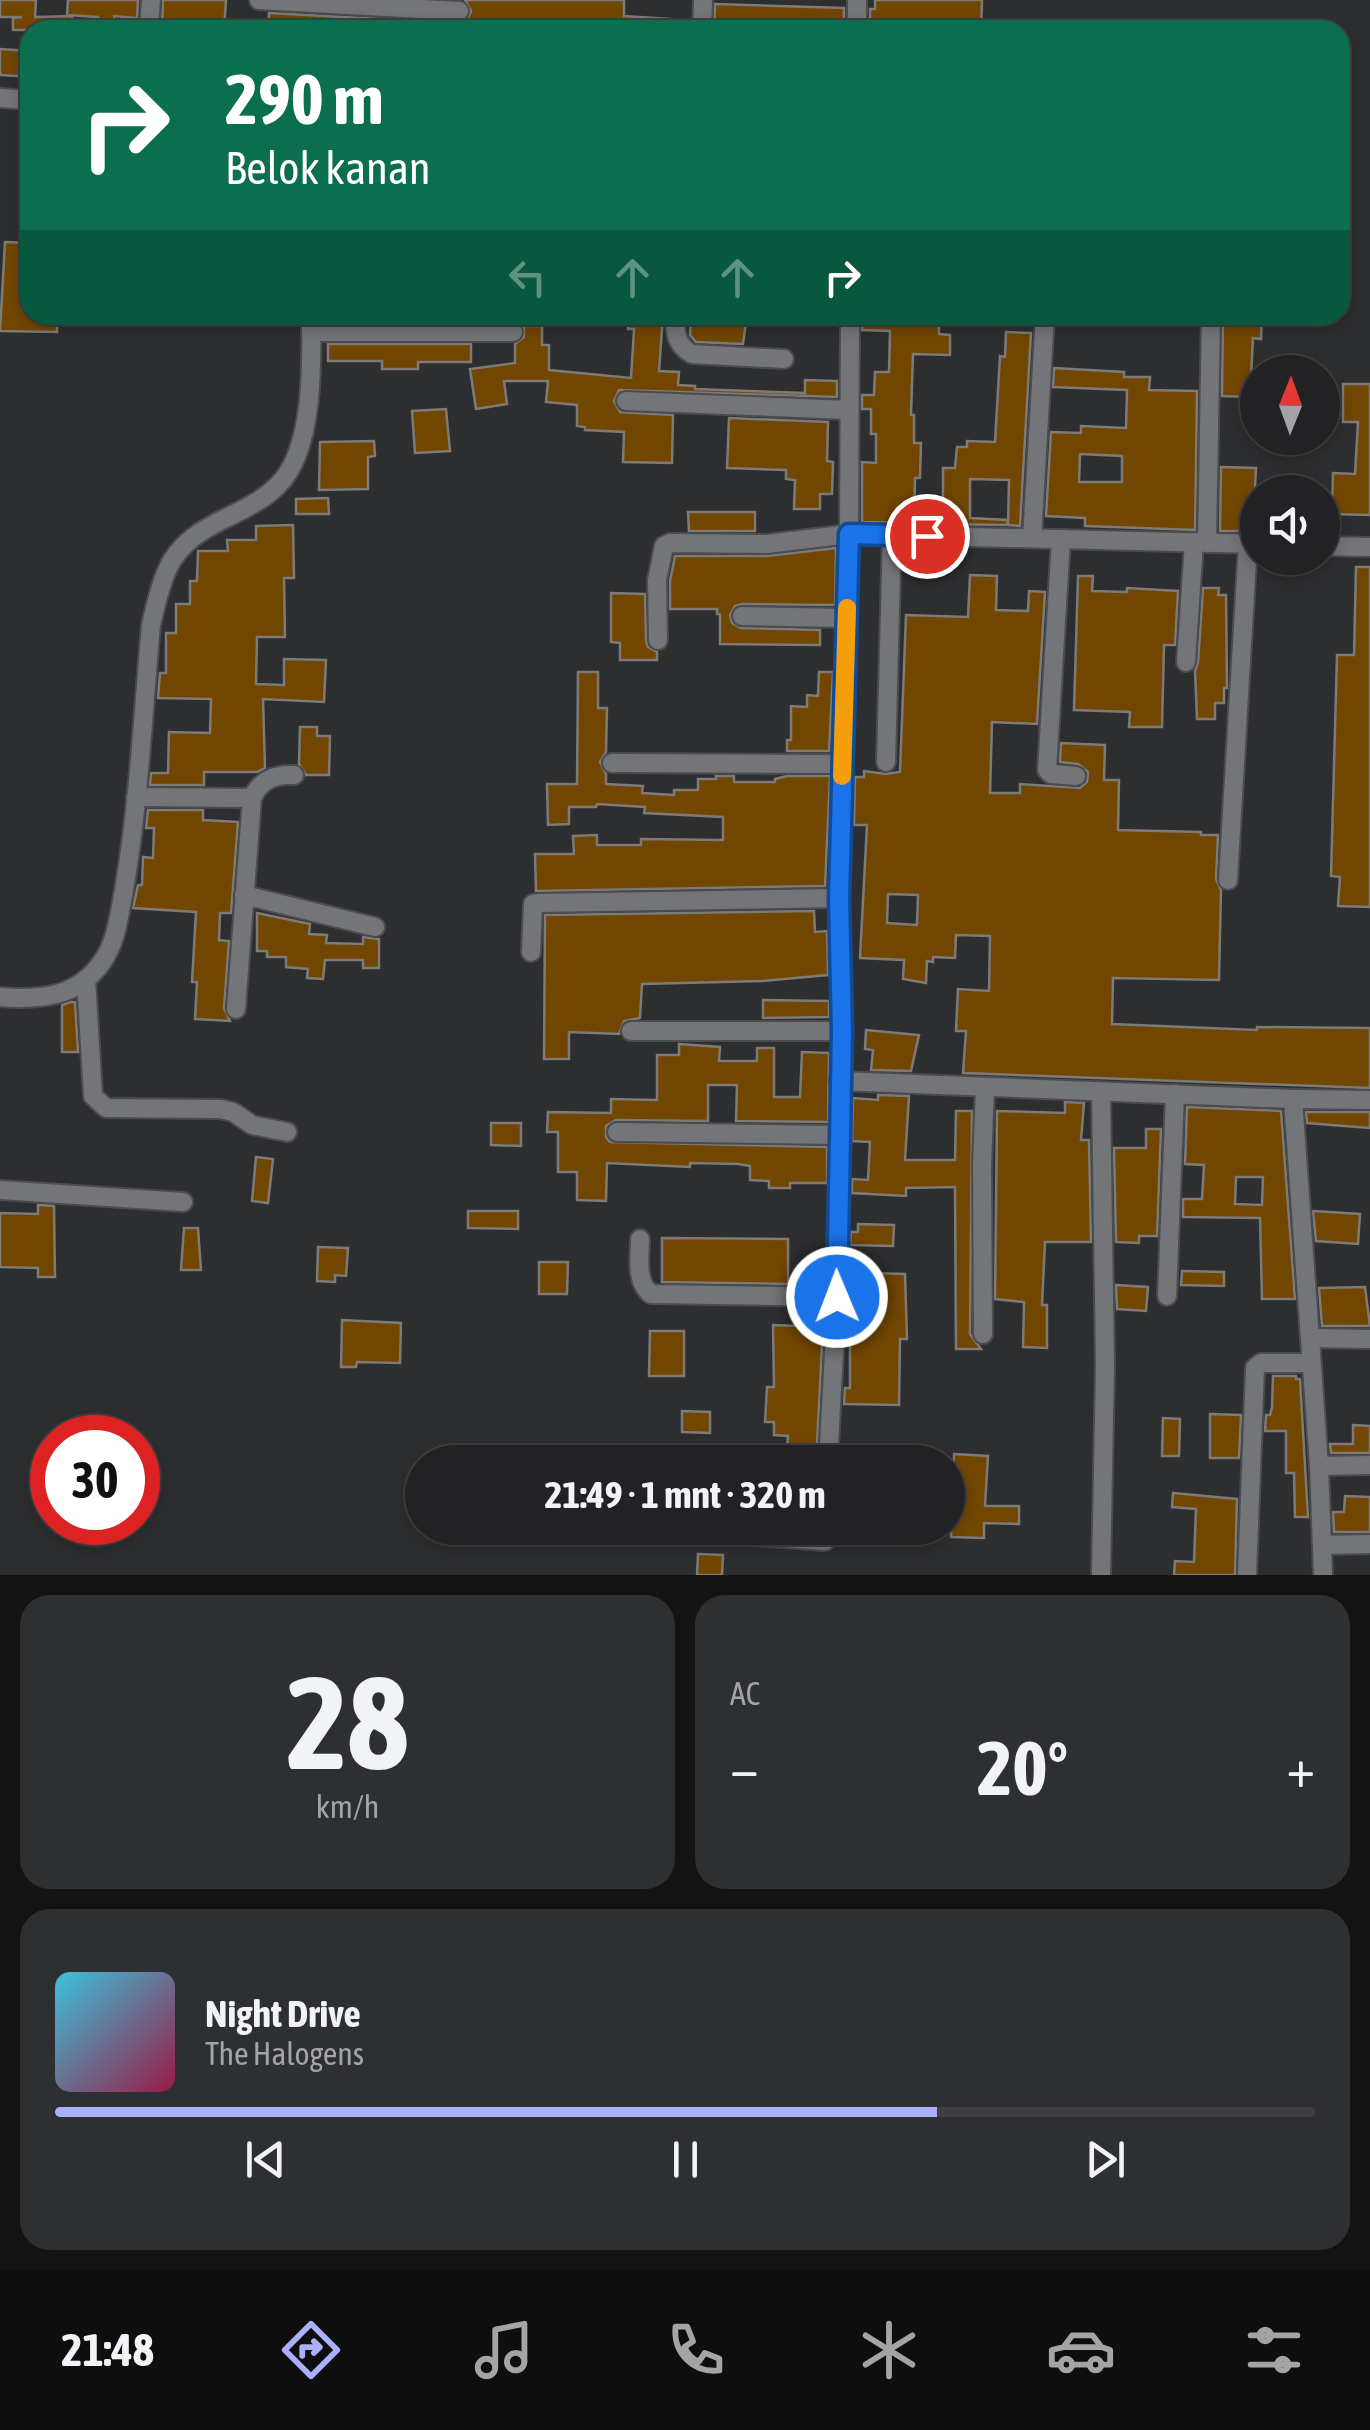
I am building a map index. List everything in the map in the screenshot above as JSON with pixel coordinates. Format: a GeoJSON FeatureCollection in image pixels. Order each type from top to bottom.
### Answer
{"type":"FeatureCollection","features":[{"type":"Feature","properties":{"kind":"street"},"geometry":{"type":"LineString","coordinates":[[260,0],[459,14]]}},
{"type":"Feature","properties":{"kind":"street"},"geometry":{"type":"LineString","coordinates":[[0,997],[60,996],[101,965],[114,942],[131,851],[151,625],[165,576],[172,558],[188,538],[254,504],[281,484],[296,458],[304,432],[311,325]]}},
{"type":"Feature","properties":{"kind":"street"},"geometry":{"type":"LineString","coordinates":[[356,325],[513,332]]}},
{"type":"Feature","properties":{"kind":"street"},"geometry":{"type":"LineString","coordinates":[[676,325],[682,349],[692,354],[784,360]]}},
{"type":"Feature","properties":{"kind":"street"},"geometry":{"type":"LineString","coordinates":[[829,1445],[837,1297],[842,1032],[839,898],[849,534],[850,325]]}},
{"type":"Feature","properties":{"kind":"street"},"geometry":{"type":"LineString","coordinates":[[1032,538],[1044,325]]}},
{"type":"Feature","properties":{"kind":"street"},"geometry":{"type":"LineString","coordinates":[[1186,662],[1200,542],[1211,325]]}},
{"type":"Feature","properties":{"kind":"street"},"geometry":{"type":"LineString","coordinates":[[626,401],[848,410]]}},
{"type":"Feature","properties":{"kind":"street"},"geometry":{"type":"LineString","coordinates":[[658,640],[658,580],[664,546],[670,543],[767,544],[849,534],[1240,544]]}},
{"type":"Feature","properties":{"kind":"street"},"geometry":{"type":"LineString","coordinates":[[886,762],[892,535]]}},
{"type":"Feature","properties":{"kind":"street"},"geometry":{"type":"LineString","coordinates":[[1061,539],[1048,770],[1052,774],[1076,776]]}},
{"type":"Feature","properties":{"kind":"street"},"geometry":{"type":"LineString","coordinates":[[1340,546],[1370,547]]}},
{"type":"Feature","properties":{"kind":"street"},"geometry":{"type":"LineString","coordinates":[[1228,880],[1250,575]]}},
{"type":"Feature","properties":{"kind":"street"},"geometry":{"type":"LineString","coordinates":[[742,616],[846,618]]}},
{"type":"Feature","properties":{"kind":"street"},"geometry":{"type":"LineString","coordinates":[[612,763],[842,764]]}},
{"type":"Feature","properties":{"kind":"street"},"geometry":{"type":"LineString","coordinates":[[236,1009],[252,798],[263,782],[294,775]]}},
{"type":"Feature","properties":{"kind":"street"},"geometry":{"type":"LineString","coordinates":[[136,797],[252,798]]}},
{"type":"Feature","properties":{"kind":"street"},"geometry":{"type":"LineString","coordinates":[[244,895],[375,927]]}},
{"type":"Feature","properties":{"kind":"street"},"geometry":{"type":"LineString","coordinates":[[531,952],[531,911],[539,903],[839,898]]}},
{"type":"Feature","properties":{"kind":"street"},"geometry":{"type":"LineString","coordinates":[[86,980],[93,1096],[99,1104],[106,1108],[221,1110],[233,1112],[252,1125],[287,1132]]}},
{"type":"Feature","properties":{"kind":"street"},"geometry":{"type":"LineString","coordinates":[[631,1031],[842,1032]]}},
{"type":"Feature","properties":{"kind":"street"},"geometry":{"type":"LineString","coordinates":[[839,1081],[1370,1100]]}},
{"type":"Feature","properties":{"kind":"street"},"geometry":{"type":"LineString","coordinates":[[983,1334],[982,1165],[986,1087]]}},
{"type":"Feature","properties":{"kind":"street"},"geometry":{"type":"LineString","coordinates":[[1102,1092],[1102,1575]]}},
{"type":"Feature","properties":{"kind":"street"},"geometry":{"type":"LineString","coordinates":[[1167,1296],[1176,1094]]}},
{"type":"Feature","properties":{"kind":"street"},"geometry":{"type":"LineString","coordinates":[[1293,1099],[1324,1575]]}},
{"type":"Feature","properties":{"kind":"street"},"geometry":{"type":"LineString","coordinates":[[617,1132],[838,1135]]}},
{"type":"Feature","properties":{"kind":"street"},"geometry":{"type":"LineString","coordinates":[[0,1190],[183,1202]]}},
{"type":"Feature","properties":{"kind":"street"},"geometry":{"type":"LineString","coordinates":[[640,1239],[640,1275],[643,1289],[651,1294],[837,1297]]}},
{"type":"Feature","properties":{"kind":"street"},"geometry":{"type":"LineString","coordinates":[[1310,1338],[1370,1339]]}},
{"type":"Feature","properties":{"kind":"street"},"geometry":{"type":"LineString","coordinates":[[1247,1575],[1255,1368],[1260,1363],[1311,1363]]}},
{"type":"Feature","properties":{"kind":"street"},"geometry":{"type":"LineString","coordinates":[[1319,1466],[1370,1465]]}},
{"type":"Feature","properties":{"kind":"street"},"geometry":{"type":"LineString","coordinates":[[1323,1545],[1370,1544]]}},
{"type":"Feature","properties":{"kind":"building"},"geometry":{"type":"Polygon","coordinates":[[[0,0],[36,0],[35,17],[72,16],[72,20],[20,20],[20,30],[13,30],[13,18],[22,17],[0,17],[0,0]]]}},
{"type":"Feature","properties":{"kind":"building"},"geometry":{"type":"Polygon","coordinates":[[[68,0],[138,0],[137,18],[114,16],[114,20],[98,20],[67,15],[68,0]]]}},
{"type":"Feature","properties":{"kind":"building"},"geometry":{"type":"Polygon","coordinates":[[[163,0],[226,0],[225,20],[162,20],[163,0]]]}},
{"type":"Feature","properties":{"kind":"building"},"geometry":{"type":"Polygon","coordinates":[[[465,0],[624,0],[624,16],[670,20],[467,20],[471,11],[465,0]]]}},
{"type":"Feature","properties":{"kind":"building"},"geometry":{"type":"Polygon","coordinates":[[[875,0],[982,0],[981,20],[870,20],[870,9],[875,9],[875,0]]]}},
{"type":"Feature","properties":{"kind":"building"},"geometry":{"type":"Polygon","coordinates":[[[715,4],[844,8],[844,20],[714,20],[715,4]]]}},
{"type":"Feature","properties":{"kind":"building"},"geometry":{"type":"Polygon","coordinates":[[[269,13],[398,20],[269,20],[269,13]]]}},
{"type":"Feature","properties":{"kind":"building"},"geometry":{"type":"Polygon","coordinates":[[[0,49],[20,50],[20,76],[0,75],[0,49]]]}},
{"type":"Feature","properties":{"kind":"building"},"geometry":{"type":"Polygon","coordinates":[[[5,242],[20,243],[20,325],[57,325],[57,332],[0,331],[5,242]]]}},
{"type":"Feature","properties":{"kind":"building"},"geometry":{"type":"Polygon","coordinates":[[[628,325],[662,325],[659,371],[679,372],[678,385],[805,393],[805,380],[837,381],[837,397],[619,390],[614,401],[620,412],[673,415],[672,463],[623,462],[624,432],[577,426],[577,405],[546,402],[548,381],[504,381],[507,404],[476,409],[470,369],[515,363],[515,344],[524,337],[524,326],[542,326],[542,345],[549,345],[549,370],[631,378],[634,329],[628,329],[628,325]]]}},
{"type":"Feature","properties":{"kind":"building"},"geometry":{"type":"Polygon","coordinates":[[[690,325],[746,325],[743,344],[696,342],[690,335],[690,325]]]}},
{"type":"Feature","properties":{"kind":"building"},"geometry":{"type":"Polygon","coordinates":[[[862,325],[939,325],[939,334],[950,335],[950,355],[913,354],[911,415],[914,443],[921,443],[914,523],[862,522],[862,462],[876,463],[876,434],[871,434],[871,409],[862,409],[862,395],[874,395],[875,372],[889,372],[890,331],[862,330],[862,325]]]}},
{"type":"Feature","properties":{"kind":"building"},"geometry":{"type":"Polygon","coordinates":[[[1223,325],[1262,325],[1261,339],[1253,338],[1252,355],[1240,355],[1240,397],[1222,396],[1223,325]]]}},
{"type":"Feature","properties":{"kind":"building"},"geometry":{"type":"Polygon","coordinates":[[[1006,332],[1031,333],[1020,526],[1008,525],[1009,480],[970,479],[970,518],[1008,520],[1007,525],[943,524],[943,468],[955,468],[957,447],[967,447],[967,441],[995,442],[1000,356],[1005,357],[1006,332]]]}},
{"type":"Feature","properties":{"kind":"building"},"geometry":{"type":"Polygon","coordinates":[[[328,344],[471,344],[471,362],[418,362],[418,369],[382,369],[382,361],[328,361],[328,344]]]}},
{"type":"Feature","properties":{"kind":"building"},"geometry":{"type":"Polygon","coordinates":[[[1054,368],[1124,372],[1124,377],[1150,377],[1149,390],[1197,391],[1195,530],[1085,526],[1085,518],[1046,516],[1051,432],[1081,433],[1081,426],[1126,428],[1127,390],[1053,387],[1054,368]],[[1080,454],[1079,482],[1122,482],[1122,456],[1080,454]]]}},
{"type":"Feature","properties":{"kind":"building"},"geometry":{"type":"Polygon","coordinates":[[[1343,384],[1370,384],[1370,515],[1340,514],[1340,475],[1333,473],[1355,474],[1358,422],[1343,422],[1343,384]]]}},
{"type":"Feature","properties":{"kind":"building"},"geometry":{"type":"Polygon","coordinates":[[[446,409],[450,451],[415,453],[412,411],[446,409]]]}},
{"type":"Feature","properties":{"kind":"building"},"geometry":{"type":"Polygon","coordinates":[[[729,418],[828,422],[827,461],[833,462],[832,494],[820,494],[820,509],[794,509],[795,480],[786,479],[786,470],[727,468],[729,418]]]}},
{"type":"Feature","properties":{"kind":"building"},"geometry":{"type":"Polygon","coordinates":[[[374,441],[375,456],[368,457],[368,489],[319,490],[320,442],[374,441]]]}},
{"type":"Feature","properties":{"kind":"building"},"geometry":{"type":"Polygon","coordinates":[[[1221,467],[1256,468],[1256,475],[1240,475],[1240,531],[1220,531],[1221,467]]]}},
{"type":"Feature","properties":{"kind":"building"},"geometry":{"type":"Polygon","coordinates":[[[328,498],[329,514],[296,514],[296,499],[328,498]]]}},
{"type":"Feature","properties":{"kind":"building"},"geometry":{"type":"Polygon","coordinates":[[[688,512],[755,512],[755,531],[689,531],[688,512]]]}},
{"type":"Feature","properties":{"kind":"building"},"geometry":{"type":"Polygon","coordinates":[[[293,525],[294,578],[284,578],[285,637],[257,637],[256,684],[284,685],[284,659],[326,660],[324,702],[263,699],[265,768],[257,772],[204,772],[204,785],[150,785],[151,773],[168,773],[169,732],[210,733],[211,699],[158,698],[160,673],[166,673],[166,633],[176,633],[176,604],[190,604],[190,581],[197,581],[198,551],[228,551],[227,540],[256,540],[256,526],[293,525]]]}},
{"type":"Feature","properties":{"kind":"building"},"geometry":{"type":"Polygon","coordinates":[[[836,548],[835,605],[742,604],[735,606],[730,615],[732,623],[741,628],[820,630],[820,645],[720,644],[717,609],[670,609],[675,556],[767,556],[836,548]]]}},
{"type":"Feature","properties":{"kind":"building"},"geometry":{"type":"Polygon","coordinates":[[[1356,567],[1370,567],[1370,907],[1338,906],[1340,877],[1331,876],[1337,655],[1354,655],[1356,567]]]}},
{"type":"Feature","properties":{"kind":"building"},"geometry":{"type":"Polygon","coordinates":[[[970,575],[997,576],[996,610],[1028,611],[1029,591],[1045,592],[1037,724],[992,722],[990,793],[1020,793],[1020,784],[1080,788],[1087,782],[1088,772],[1078,764],[1060,762],[1061,743],[1105,745],[1104,780],[1119,780],[1118,830],[1218,835],[1219,980],[1113,978],[1112,1024],[1257,1030],[1370,1028],[1370,1088],[963,1073],[966,1031],[956,1031],[958,989],[989,991],[990,936],[956,935],[955,958],[933,957],[933,962],[927,961],[926,983],[903,979],[904,960],[860,958],[867,825],[854,825],[855,777],[864,777],[864,771],[900,772],[906,615],[968,617],[970,575]],[[888,894],[887,923],[917,925],[918,895],[888,894]]]}},
{"type":"Feature","properties":{"kind":"building"},"geometry":{"type":"Polygon","coordinates":[[[1078,576],[1093,576],[1092,591],[1178,591],[1175,645],[1164,645],[1162,727],[1129,727],[1130,712],[1074,710],[1078,576]]]}},
{"type":"Feature","properties":{"kind":"building"},"geometry":{"type":"Polygon","coordinates":[[[1203,588],[1219,588],[1218,595],[1226,595],[1227,688],[1224,703],[1215,703],[1215,719],[1197,719],[1195,671],[1203,588]]]}},
{"type":"Feature","properties":{"kind":"building"},"geometry":{"type":"Polygon","coordinates":[[[611,593],[645,594],[646,641],[657,652],[657,660],[620,660],[620,643],[611,642],[611,593]]]}},
{"type":"Feature","properties":{"kind":"building"},"geometry":{"type":"Polygon","coordinates":[[[578,672],[598,672],[598,708],[607,708],[606,752],[600,762],[606,784],[643,786],[642,793],[674,795],[674,790],[698,790],[698,779],[716,776],[734,776],[734,782],[775,782],[787,776],[830,776],[825,886],[536,891],[535,854],[574,854],[573,836],[597,835],[597,845],[641,845],[641,839],[723,840],[723,817],[644,813],[645,807],[569,807],[569,824],[548,825],[547,784],[577,784],[578,672]]]}},
{"type":"Feature","properties":{"kind":"building"},"geometry":{"type":"Polygon","coordinates":[[[819,672],[833,672],[829,751],[787,751],[787,740],[791,740],[791,706],[807,707],[807,695],[818,696],[819,672]]]}},
{"type":"Feature","properties":{"kind":"building"},"geometry":{"type":"Polygon","coordinates":[[[300,727],[317,727],[317,736],[330,736],[329,775],[306,775],[299,764],[300,727]]]}},
{"type":"Feature","properties":{"kind":"building"},"geometry":{"type":"Polygon","coordinates":[[[148,810],[203,810],[203,820],[238,822],[231,913],[220,913],[219,940],[229,941],[224,1008],[230,1021],[195,1019],[197,982],[192,982],[196,912],[133,908],[138,885],[142,885],[143,857],[153,858],[154,828],[146,828],[148,810]]]}},
{"type":"Feature","properties":{"kind":"building"},"geometry":{"type":"Polygon","coordinates":[[[814,911],[815,932],[827,931],[828,975],[642,984],[640,1018],[624,1021],[619,1034],[569,1032],[569,1059],[544,1059],[545,915],[814,911]]]}},
{"type":"Feature","properties":{"kind":"building"},"geometry":{"type":"Polygon","coordinates":[[[257,913],[310,924],[309,934],[327,935],[326,943],[363,944],[363,937],[379,939],[379,968],[363,968],[363,960],[325,960],[323,979],[307,978],[308,969],[286,967],[286,957],[267,957],[267,951],[257,951],[257,913]]]}},
{"type":"Feature","properties":{"kind":"building"},"geometry":{"type":"Polygon","coordinates":[[[763,1000],[829,1001],[829,1017],[763,1018],[763,1000]]]}},
{"type":"Feature","properties":{"kind":"building"},"geometry":{"type":"Polygon","coordinates":[[[75,1002],[78,1052],[62,1052],[62,1005],[75,1002]]]}},
{"type":"Feature","properties":{"kind":"building"},"geometry":{"type":"Polygon","coordinates":[[[866,1030],[919,1035],[911,1071],[871,1070],[873,1050],[865,1049],[866,1030]]]}},
{"type":"Feature","properties":{"kind":"building"},"geometry":{"type":"Polygon","coordinates":[[[679,1044],[720,1047],[719,1061],[757,1061],[757,1048],[774,1048],[774,1097],[800,1097],[802,1052],[829,1053],[828,1122],[736,1121],[737,1085],[708,1085],[708,1121],[616,1120],[606,1126],[610,1142],[827,1147],[827,1183],[790,1183],[790,1188],[769,1188],[769,1181],[750,1180],[750,1166],[738,1164],[690,1163],[690,1167],[607,1163],[606,1201],[577,1200],[577,1172],[558,1172],[558,1132],[547,1132],[548,1112],[611,1113],[611,1099],[657,1100],[657,1055],[679,1055],[679,1044]]]}},
{"type":"Feature","properties":{"kind":"building"},"geometry":{"type":"Polygon","coordinates":[[[878,1095],[909,1096],[905,1160],[955,1160],[956,1111],[972,1111],[970,1334],[981,1349],[956,1349],[955,1187],[906,1188],[906,1196],[852,1193],[852,1179],[868,1180],[870,1142],[852,1141],[853,1098],[878,1100],[878,1095]]]}},
{"type":"Feature","properties":{"kind":"building"},"geometry":{"type":"Polygon","coordinates":[[[1065,1102],[1084,1103],[1081,1140],[1089,1140],[1091,1242],[1045,1242],[1042,1305],[1047,1305],[1047,1348],[1023,1347],[1024,1302],[995,1299],[997,1111],[1065,1113],[1065,1102]]]}},
{"type":"Feature","properties":{"kind":"building"},"geometry":{"type":"Polygon","coordinates":[[[1187,1107],[1281,1111],[1295,1299],[1262,1299],[1260,1218],[1183,1217],[1183,1199],[1202,1199],[1204,1165],[1185,1164],[1187,1107]],[[1236,1177],[1235,1204],[1262,1205],[1263,1177],[1236,1177]]]}},
{"type":"Feature","properties":{"kind":"building"},"geometry":{"type":"Polygon","coordinates":[[[1306,1112],[1370,1112],[1370,1128],[1307,1123],[1306,1112]]]}},
{"type":"Feature","properties":{"kind":"building"},"geometry":{"type":"Polygon","coordinates":[[[491,1123],[521,1123],[521,1146],[491,1145],[491,1123]]]}},
{"type":"Feature","properties":{"kind":"building"},"geometry":{"type":"Polygon","coordinates":[[[1146,1129],[1161,1129],[1157,1236],[1139,1236],[1139,1243],[1116,1242],[1114,1148],[1146,1148],[1146,1129]]]}},
{"type":"Feature","properties":{"kind":"building"},"geometry":{"type":"Polygon","coordinates":[[[256,1157],[273,1159],[268,1203],[252,1201],[256,1157]]]}},
{"type":"Feature","properties":{"kind":"building"},"geometry":{"type":"Polygon","coordinates":[[[38,1205],[54,1206],[55,1277],[38,1277],[38,1268],[0,1267],[0,1213],[38,1214],[38,1205]]]}},
{"type":"Feature","properties":{"kind":"building"},"geometry":{"type":"Polygon","coordinates":[[[468,1211],[518,1211],[518,1229],[468,1228],[468,1211]]]}},
{"type":"Feature","properties":{"kind":"building"},"geometry":{"type":"Polygon","coordinates":[[[1313,1211],[1360,1214],[1358,1244],[1316,1241],[1313,1211]]]}},
{"type":"Feature","properties":{"kind":"building"},"geometry":{"type":"Polygon","coordinates":[[[858,1224],[894,1225],[893,1246],[850,1245],[851,1232],[858,1232],[858,1224]]]}},
{"type":"Feature","properties":{"kind":"building"},"geometry":{"type":"Polygon","coordinates":[[[184,1228],[198,1228],[201,1270],[181,1270],[184,1228]]]}},
{"type":"Feature","properties":{"kind":"building"},"geometry":{"type":"Polygon","coordinates":[[[662,1238],[788,1239],[788,1284],[662,1282],[662,1238]]]}},
{"type":"Feature","properties":{"kind":"building"},"geometry":{"type":"Polygon","coordinates":[[[318,1247],[348,1248],[346,1276],[335,1275],[335,1282],[317,1281],[318,1247]]]}},
{"type":"Feature","properties":{"kind":"building"},"geometry":{"type":"Polygon","coordinates":[[[539,1262],[568,1262],[567,1294],[539,1294],[539,1262]]]}},
{"type":"Feature","properties":{"kind":"building"},"geometry":{"type":"Polygon","coordinates":[[[1182,1271],[1224,1272],[1224,1286],[1181,1285],[1182,1271]]]}},
{"type":"Feature","properties":{"kind":"building"},"geometry":{"type":"Polygon","coordinates":[[[871,1273],[905,1274],[907,1339],[900,1339],[899,1405],[844,1404],[845,1388],[850,1388],[850,1291],[871,1291],[871,1273]]]}},
{"type":"Feature","properties":{"kind":"building"},"geometry":{"type":"Polygon","coordinates":[[[1116,1285],[1148,1287],[1146,1311],[1117,1309],[1116,1285]]]}},
{"type":"Feature","properties":{"kind":"building"},"geometry":{"type":"Polygon","coordinates":[[[1365,1287],[1370,1326],[1322,1326],[1319,1288],[1365,1287]]]}},
{"type":"Feature","properties":{"kind":"building"},"geometry":{"type":"Polygon","coordinates":[[[342,1320],[401,1323],[400,1363],[357,1362],[356,1367],[341,1367],[342,1320]]]}},
{"type":"Feature","properties":{"kind":"building"},"geometry":{"type":"Polygon","coordinates":[[[773,1325],[823,1327],[817,1445],[787,1445],[788,1436],[774,1435],[774,1422],[765,1422],[767,1387],[774,1387],[773,1325]]]}},
{"type":"Feature","properties":{"kind":"building"},"geometry":{"type":"Polygon","coordinates":[[[650,1331],[684,1331],[684,1376],[649,1376],[650,1331]]]}},
{"type":"Feature","properties":{"kind":"building"},"geometry":{"type":"Polygon","coordinates":[[[1273,1376],[1300,1379],[1308,1517],[1295,1517],[1294,1473],[1286,1473],[1286,1431],[1265,1431],[1266,1415],[1270,1415],[1272,1407],[1273,1376]]]}},
{"type":"Feature","properties":{"kind":"building"},"geometry":{"type":"Polygon","coordinates":[[[682,1411],[710,1412],[710,1433],[682,1432],[682,1411]]]}},
{"type":"Feature","properties":{"kind":"building"},"geometry":{"type":"Polygon","coordinates":[[[1210,1414],[1241,1415],[1239,1458],[1210,1458],[1210,1414]]]}},
{"type":"Feature","properties":{"kind":"building"},"geometry":{"type":"Polygon","coordinates":[[[1163,1418],[1180,1419],[1179,1456],[1162,1456],[1163,1418]]]}},
{"type":"Feature","properties":{"kind":"building"},"geometry":{"type":"Polygon","coordinates":[[[1353,1425],[1370,1426],[1370,1453],[1331,1453],[1330,1444],[1353,1444],[1353,1425]]]}},
{"type":"Feature","properties":{"kind":"building"},"geometry":{"type":"Polygon","coordinates":[[[965,1455],[988,1456],[985,1506],[1019,1506],[1019,1524],[984,1523],[984,1538],[965,1537],[965,1455]]]}},
{"type":"Feature","properties":{"kind":"building"},"geometry":{"type":"Polygon","coordinates":[[[1173,1493],[1237,1499],[1235,1575],[1174,1575],[1175,1561],[1194,1562],[1196,1509],[1172,1507],[1173,1493]]]}},
{"type":"Feature","properties":{"kind":"building"},"geometry":{"type":"Polygon","coordinates":[[[1345,1496],[1370,1497],[1370,1532],[1334,1532],[1333,1512],[1344,1512],[1345,1496]]]}},
{"type":"Feature","properties":{"kind":"building"},"geometry":{"type":"Polygon","coordinates":[[[698,1554],[723,1555],[722,1575],[697,1575],[698,1554]]]}},
{"type":"Feature","properties":{"kind":"slow traffic"},"geometry":{"type":"LineString","coordinates":[[842,776],[847,608]]}},
{"type":"Feature","properties":{"kind":"route"},"geometry":{"type":"LineString","coordinates":[[837,1297],[842,1032],[839,898],[849,534],[927,536]]}}]}
